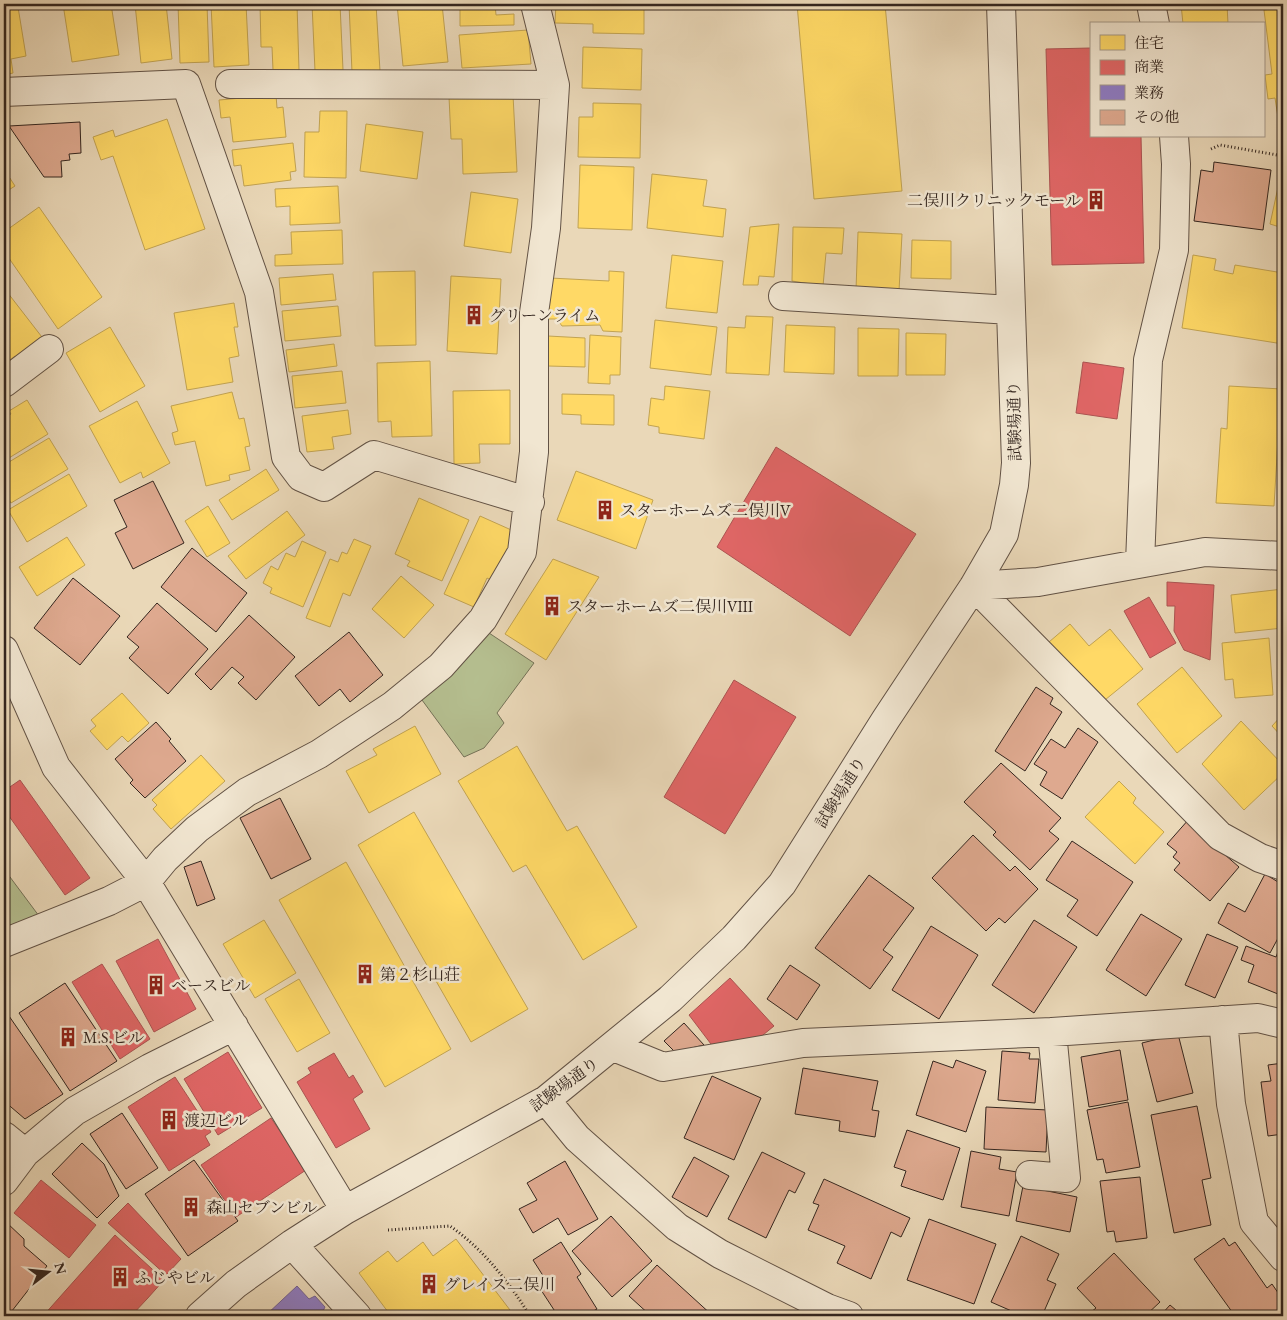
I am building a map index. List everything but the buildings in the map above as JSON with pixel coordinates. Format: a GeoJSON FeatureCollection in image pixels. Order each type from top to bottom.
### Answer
{"type":"FeatureCollection","features":[{"type":"Feature","properties":{"kind":"street"},"geometry":{"type":"LineString","coordinates":[[4,943],[109,901],[146,882],[165,859],[197,829],[247,792],[319,754],[392,706],[441,666],[483,620],[522,552],[530,502],[534,452],[534,313],[546,228],[554,85],[535,4]]}},
{"type":"Feature","properties":{"kind":"street","name":"試験場通り"},"geometry":{"type":"LineString","coordinates":[[200,1316],[236,1284],[292,1244],[345,1210],[546,1100],[670,1000],[734,938],[782,884],[886,719],[974,586],[1004,534],[1014,485],[1016,463],[1001,4]]}},
{"type":"Feature","properties":{"kind":"street"},"geometry":{"type":"LineString","coordinates":[[1151,4],[1155,22]]}},
{"type":"Feature","properties":{"kind":"street"},"geometry":{"type":"LineString","coordinates":[[4,92],[186,84],[259,292],[286,457],[301,477],[324,487],[374,455],[530,502]]}},
{"type":"Feature","properties":{"kind":"street"},"geometry":{"type":"LineString","coordinates":[[230,84],[554,85]]}},
{"type":"Feature","properties":{"kind":"street"},"geometry":{"type":"LineString","coordinates":[[1140,563],[1148,360],[1174,250],[1176,164],[1174,138]]}},
{"type":"Feature","properties":{"kind":"street"},"geometry":{"type":"LineString","coordinates":[[783,296],[1011,310]]}},
{"type":"Feature","properties":{"kind":"street"},"geometry":{"type":"LineString","coordinates":[[4,383],[49,349]]}},
{"type":"Feature","properties":{"kind":"street"},"geometry":{"type":"LineString","coordinates":[[974,586],[1038,582],[1205,552],[1283,556]]}},
{"type":"Feature","properties":{"kind":"street"},"geometry":{"type":"LineString","coordinates":[[974,586],[1220,836],[1260,858],[1283,866]]}},
{"type":"Feature","properties":{"kind":"street"},"geometry":{"type":"LineString","coordinates":[[4,650],[56,767],[146,882],[345,1210]]}},
{"type":"Feature","properties":{"kind":"street"},"geometry":{"type":"LineString","coordinates":[[614,1047],[663,1067],[803,1043],[1052,1032],[1258,1018],[1283,1024]]}},
{"type":"Feature","properties":{"kind":"street"},"geometry":{"type":"LineString","coordinates":[[1223,1020],[1231,1104],[1254,1222],[1283,1257]]}},
{"type":"Feature","properties":{"kind":"street"},"geometry":{"type":"LineString","coordinates":[[4,1181],[25,1152],[75,1111],[150,1068],[234,1026]]}},
{"type":"Feature","properties":{"kind":"street"},"geometry":{"type":"LineString","coordinates":[[1030,1175],[1066,1178],[1052,1032]]}},
{"type":"Feature","properties":{"kind":"street"},"geometry":{"type":"LineString","coordinates":[[546,1100],[577,1138],[677,1227],[720,1254],[827,1308],[849,1316]]}},
{"type":"Feature","properties":{"kind":"street"},"geometry":{"type":"LineString","coordinates":[[4,1136],[25,1152]]}},
{"type":"Feature","properties":{"kind":"street"},"geometry":{"type":"LineString","coordinates":[[292,1244],[357,1316]]}},
{"type":"Feature","properties":{"kind":"path"},"geometry":{"type":"LineString","coordinates":[[1220,145],[1283,156]]}},
{"type":"Feature","properties":{"kind":"path"},"geometry":{"type":"LineString","coordinates":[[388,1230],[450,1226],[480,1250],[517,1296],[530,1316]]}},
{"type":"Feature","properties":{"kind":"green space"},"geometry":{"type":"Polygon","coordinates":[[[489,633],[534,663],[497,713],[504,723],[484,748],[464,757],[422,700],[489,633]]]}},
{"type":"Feature","properties":{"kind":"green space"},"geometry":{"type":"Polygon","coordinates":[[[4,869],[42,920],[4,934],[4,869]]]}},
{"type":"Feature","properties":{"kind":"place","name":"二俣川クリニックモール"},"geometry":{"type":"Point","coordinates":[1096,200]}},
{"type":"Feature","properties":{"kind":"place","name":"グリーンライム"},"geometry":{"type":"Point","coordinates":[474,315]}},
{"type":"Feature","properties":{"kind":"place","name":"スターホームズ二俣川Ⅴ"},"geometry":{"type":"Point","coordinates":[605,510]}},
{"type":"Feature","properties":{"kind":"place","name":"スターホームズ二俣川Ⅷ"},"geometry":{"type":"Point","coordinates":[552,606]}},
{"type":"Feature","properties":{"kind":"place","name":"第２杉山荘"},"geometry":{"type":"Point","coordinates":[365,974]}},
{"type":"Feature","properties":{"kind":"place","name":"ベースビル"},"geometry":{"type":"Point","coordinates":[156,985]}},
{"type":"Feature","properties":{"kind":"place","name":"M.S.ビル"},"geometry":{"type":"Point","coordinates":[68,1037]}},
{"type":"Feature","properties":{"kind":"place","name":"渡辺ビル"},"geometry":{"type":"Point","coordinates":[169,1120]}},
{"type":"Feature","properties":{"kind":"place","name":"森山セブンビル"},"geometry":{"type":"Point","coordinates":[191,1207]}},
{"type":"Feature","properties":{"kind":"place","name":"ふじやビル"},"geometry":{"type":"Point","coordinates":[120,1277]}},
{"type":"Feature","properties":{"kind":"place","name":"グレイス二俣川"},"geometry":{"type":"Point","coordinates":[429,1284]}}]}
